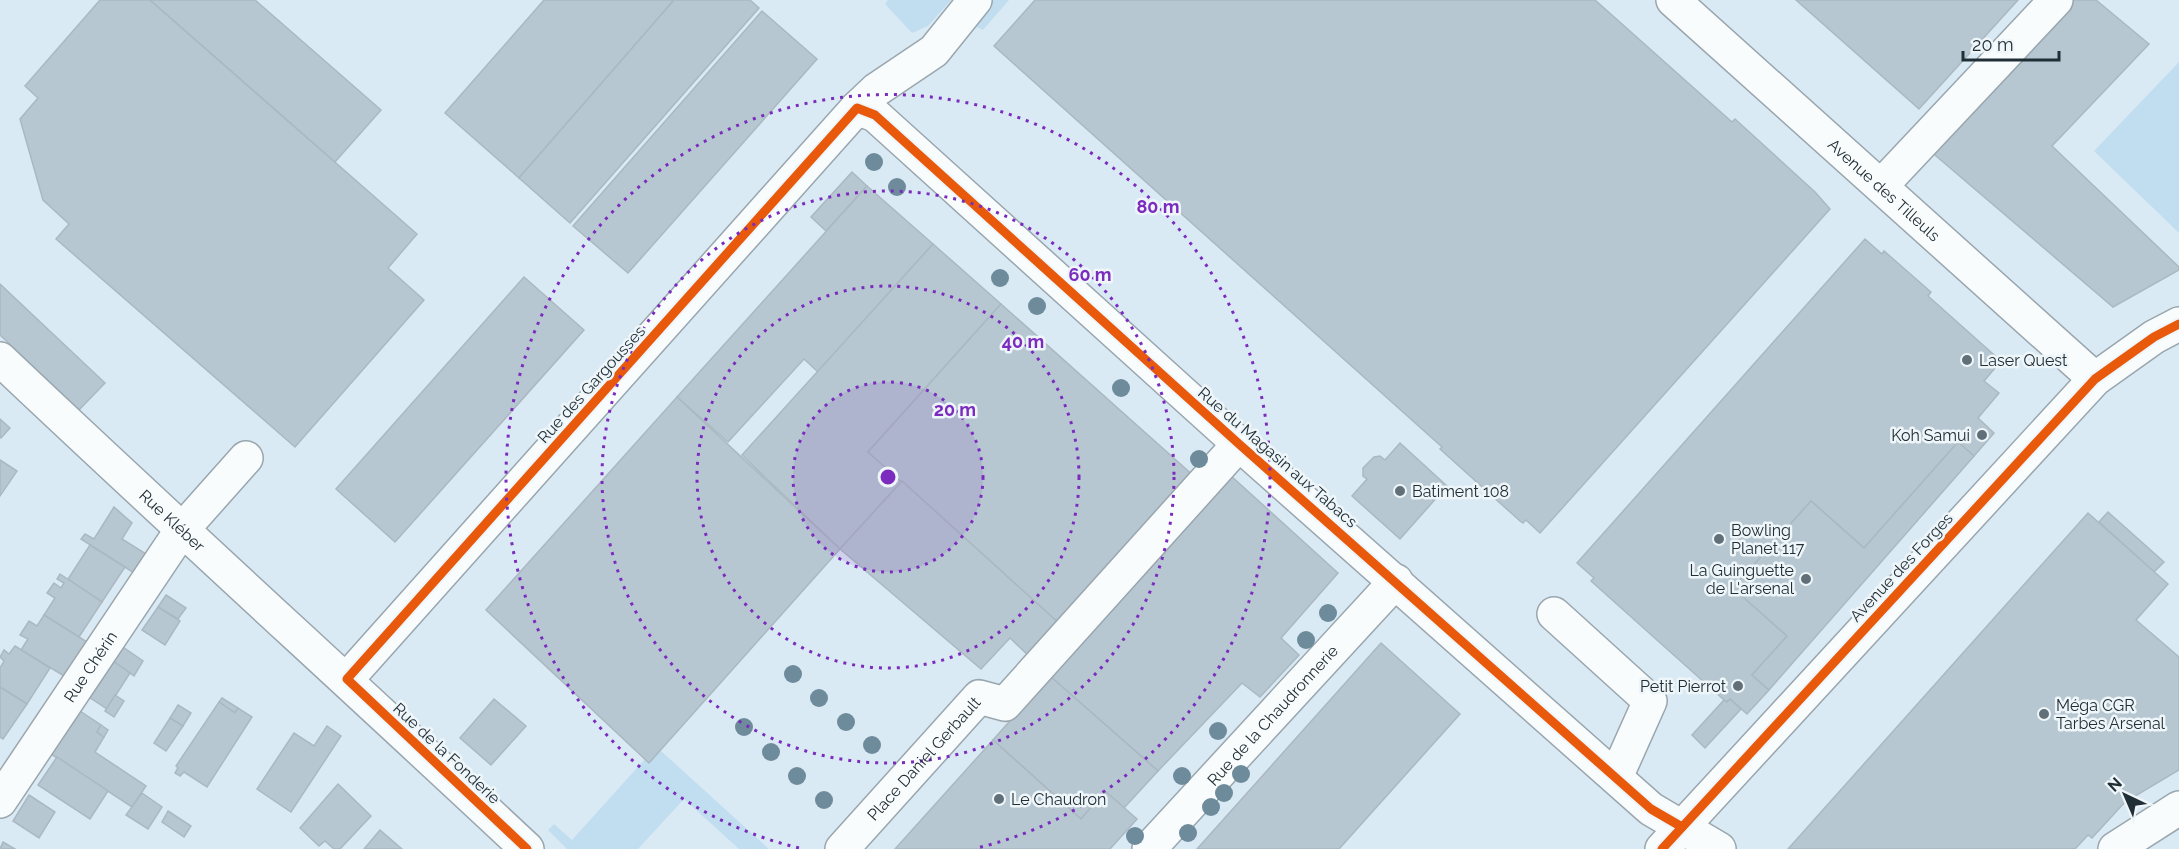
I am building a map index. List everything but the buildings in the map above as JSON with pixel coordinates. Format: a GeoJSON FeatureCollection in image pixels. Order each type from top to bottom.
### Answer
{"type":"FeatureCollection","features":[{"type":"Feature","properties":{"kind":"street","name":"Rue des Gargousses"},"geometry":{"type":"LineString","coordinates":[[347,680],[857,108],[876,90],[934,51],[975,0]]}},
{"type":"Feature","properties":{"kind":"street","name":"Avenue des Tilleuls"},"geometry":{"type":"LineString","coordinates":[[1673,0],[2095,379]]}},
{"type":"Feature","properties":{"kind":"street"},"geometry":{"type":"LineString","coordinates":[[1881,186],[2056,0]]}},
{"type":"Feature","properties":{"kind":"street","name":"Rue du Magasin aux Tabacs"},"geometry":{"type":"LineString","coordinates":[[857,108],[875,115],[1239,444],[1616,777],[1651,809],[1670,843],[1719,849]]}},
{"type":"Feature","properties":{"kind":"street","name":"Avenue des Forges"},"geometry":{"type":"LineString","coordinates":[[1670,843],[2095,379],[2154,337],[2179,324]]}},
{"type":"Feature","properties":{"kind":"street","name":"Rue Kléber"},"geometry":{"type":"LineString","coordinates":[[0,359],[181,531],[347,680]]}},
{"type":"Feature","properties":{"kind":"street","name":"Place Daniel Gerbault"},"geometry":{"type":"LineString","coordinates":[[842,849],[979,697],[1005,704],[1239,444]]}},
{"type":"Feature","properties":{"kind":"street","name":"Rue Chérin"},"geometry":{"type":"LineString","coordinates":[[0,801],[181,531],[246,458]]}},
{"type":"Feature","properties":{"kind":"street","name":"Rue de la Chaudronnerie"},"geometry":{"type":"LineString","coordinates":[[1149,849],[1396,581]]}},
{"type":"Feature","properties":{"kind":"street"},"geometry":{"type":"LineString","coordinates":[[1554,614],[1650,701],[1616,777]]}},
{"type":"Feature","properties":{"kind":"street","name":"Rue de la Fonderie"},"geometry":{"type":"LineString","coordinates":[[347,680],[524,848]]}},
{"type":"Feature","properties":{"kind":"street"},"geometry":{"type":"LineString","coordinates":[[2115,849],[2179,808]]}},
{"type":"Feature","properties":{"kind":"shaded area"},"geometry":{"type":"Polygon","coordinates":[[[888,0],[951,0],[928,26],[912,33],[885,4],[888,0]]]}},
{"type":"Feature","properties":{"kind":"shaded area"},"geometry":{"type":"Polygon","coordinates":[[[988,0],[1009,0],[983,30],[972,25],[988,0]]]}},
{"type":"Feature","properties":{"kind":"shaded area"},"geometry":{"type":"Polygon","coordinates":[[[2179,62],[2179,233],[2094,151],[2179,62]]]}},
{"type":"Feature","properties":{"kind":"shaded area"},"geometry":{"type":"Polygon","coordinates":[[[660,750],[769,849],[739,849],[684,799],[638,849],[567,849],[548,830],[554,824],[572,840],[645,759],[649,763],[660,750]]]}},
{"type":"Feature","properties":{"kind":"cycle path"},"geometry":{"type":"LineString","coordinates":[[527,849],[347,679],[857,108],[875,115],[1239,444],[1651,809],[1682,827]]}},
{"type":"Feature","properties":{"kind":"cycle path"},"geometry":{"type":"LineString","coordinates":[[1662,849],[2095,379],[2154,337],[2179,324]]}},
{"type":"Feature","properties":{"kind":"place","name":"Laser Quest"},"geometry":{"type":"Point","coordinates":[1967,360]}},
{"type":"Feature","properties":{"kind":"place","name":"Koh Samui"},"geometry":{"type":"Point","coordinates":[1982,435]}},
{"type":"Feature","properties":{"kind":"place","name":"Batiment 108"},"geometry":{"type":"Point","coordinates":[1400,491]}},
{"type":"Feature","properties":{"kind":"place","name":"Bowling Planet 117"},"geometry":{"type":"Point","coordinates":[1719,539]}},
{"type":"Feature","properties":{"kind":"place","name":"La Guinguette de L'arsenal"},"geometry":{"type":"Point","coordinates":[1806,579]}},
{"type":"Feature","properties":{"kind":"place","name":"Petit Pierrot"},"geometry":{"type":"Point","coordinates":[1738,686]}},
{"type":"Feature","properties":{"kind":"place","name":"Méga CGR Tarbes Arsenal"},"geometry":{"type":"Point","coordinates":[2044,714]}},
{"type":"Feature","properties":{"kind":"place","name":"Le Chaudron"},"geometry":{"type":"Point","coordinates":[999,799]}}]}
